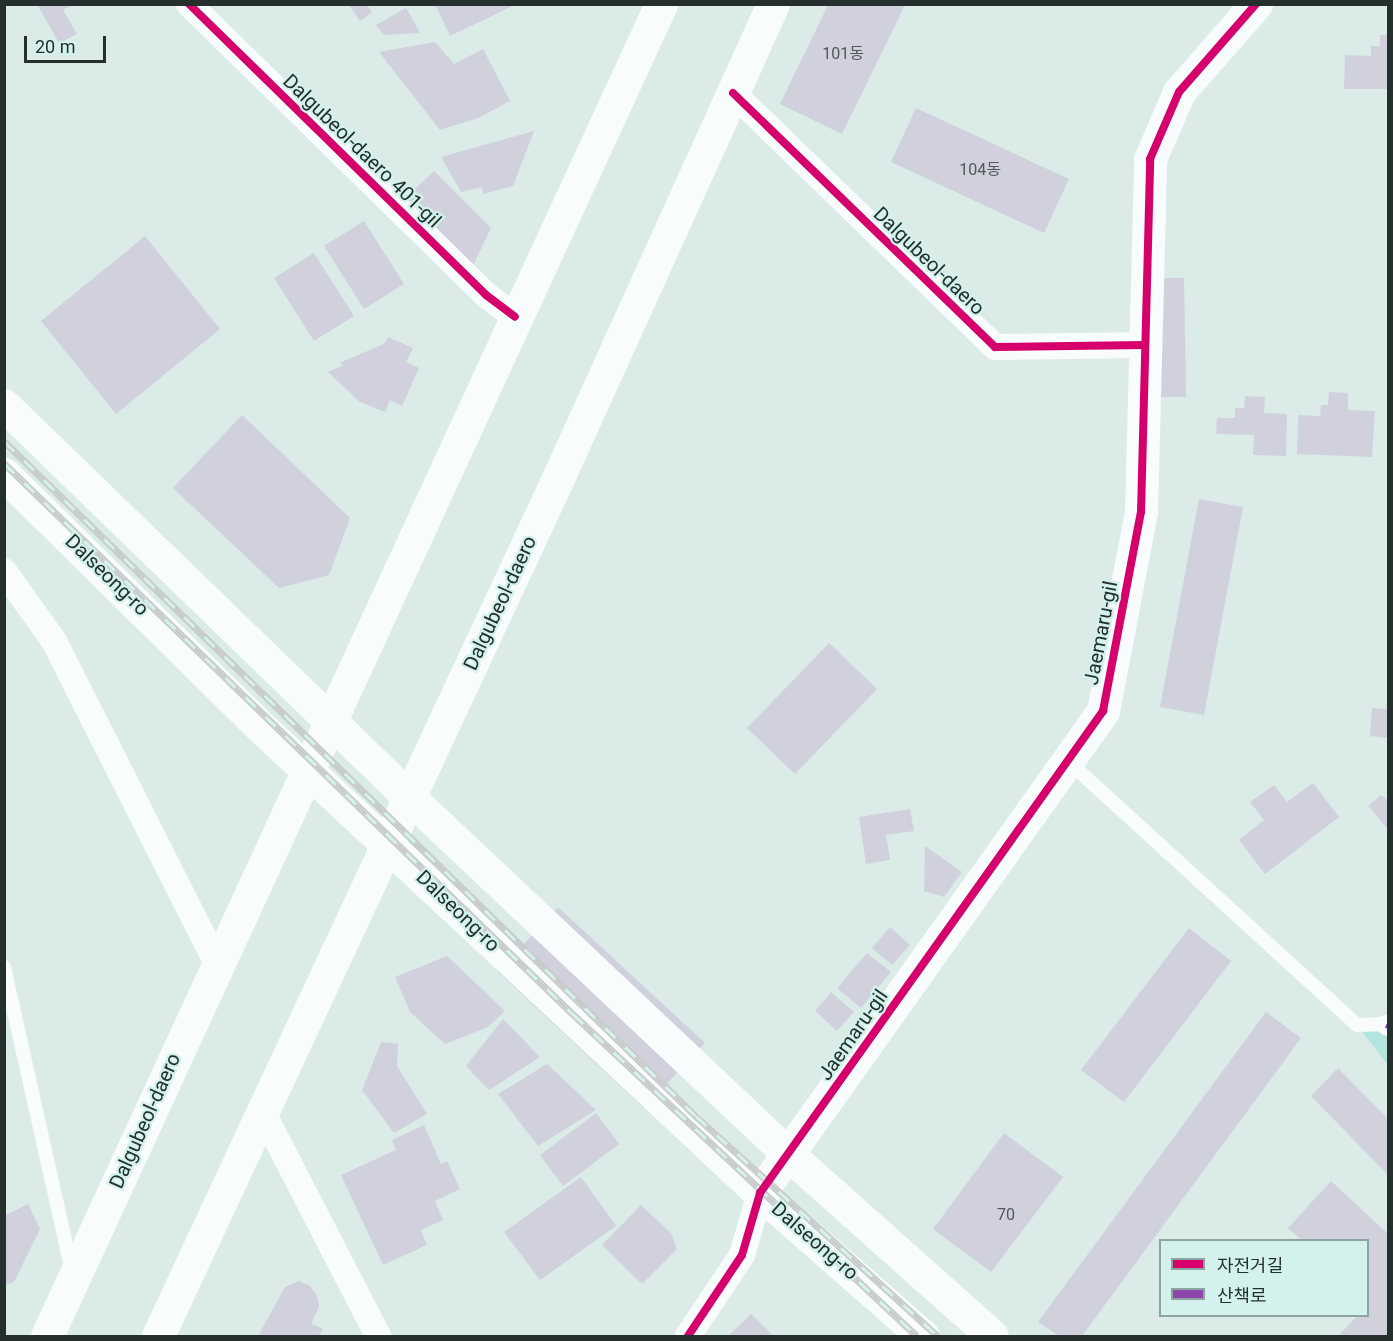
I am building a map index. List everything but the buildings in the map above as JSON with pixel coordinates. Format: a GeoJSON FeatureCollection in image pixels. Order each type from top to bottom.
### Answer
{"type":"FeatureCollection","features":[{"type":"Feature","properties":{"kind":"main road","name":"Dalgubeol-daero"},"geometry":{"type":"LineString","coordinates":[[47,1336],[306,768],[661,4]]}},
{"type":"Feature","properties":{"kind":"main road","name":"Dalgubeol-daero"},"geometry":{"type":"LineString","coordinates":[[159,1336],[773,4]]}},
{"type":"Feature","properties":{"kind":"main road","name":"Jaemaru-gil"},"geometry":{"type":"LineString","coordinates":[[760,1193],[1103,711],[1141,512],[1150,159],[1179,92],[1256,4]]}},
{"type":"Feature","properties":{"kind":"main road"},"geometry":{"type":"LineString","coordinates":[[4,405],[409,797],[788,1154],[992,1336]]}},
{"type":"Feature","properties":{"kind":"main road","name":"Dalseong-ro"},"geometry":{"type":"LineString","coordinates":[[4,474],[306,768],[760,1193],[923,1336]]}},
{"type":"Feature","properties":{"kind":"street","name":"Dalgubeol-daero 401-gil"},"geometry":{"type":"LineString","coordinates":[[189,4],[486,295],[515,317]]}},
{"type":"Feature","properties":{"kind":"street","name":"Dalgubeol-daero"},"geometry":{"type":"LineString","coordinates":[[733,93],[995,347],[1145,345]]}},
{"type":"Feature","properties":{"kind":"street"},"geometry":{"type":"LineString","coordinates":[[4,571],[54,641],[217,964]]}},
{"type":"Feature","properties":{"kind":"street"},"geometry":{"type":"LineString","coordinates":[[261,1111],[378,1336]]}},
{"type":"Feature","properties":{"kind":"street"},"geometry":{"type":"LineString","coordinates":[[688,1336],[742,1255],[760,1193]]}},
{"type":"Feature","properties":{"kind":"lane"},"geometry":{"type":"LineString","coordinates":[[1068,761],[1357,1025],[1388,1025]]}},
{"type":"Feature","properties":{"kind":"lane"},"geometry":{"type":"LineString","coordinates":[[4,968],[74,1278]]}},
{"type":"Feature","properties":{"kind":"shaded area"},"geometry":{"type":"Polygon","coordinates":[[[1388,1024],[1388,1065],[1357,1025],[1388,1024]]]}},
{"type":"Feature","properties":{"kind":"railway"},"geometry":{"type":"LineString","coordinates":[[4,441],[696,1116],[938,1336]]}},
{"type":"Feature","properties":{"kind":"railway"},"geometry":{"type":"LineString","coordinates":[[4,463],[573,1014],[917,1336]]}},
{"type":"Feature","properties":{"kind":"cycle path"},"geometry":{"type":"LineString","coordinates":[[189,4],[486,295],[515,317]]}},
{"type":"Feature","properties":{"kind":"cycle path"},"geometry":{"type":"LineString","coordinates":[[688,1336],[742,1255],[760,1193],[1103,711],[1141,512],[1150,159],[1179,92],[1256,4]]}},
{"type":"Feature","properties":{"kind":"cycle path"},"geometry":{"type":"LineString","coordinates":[[733,93],[995,347],[1145,345]]}}]}
